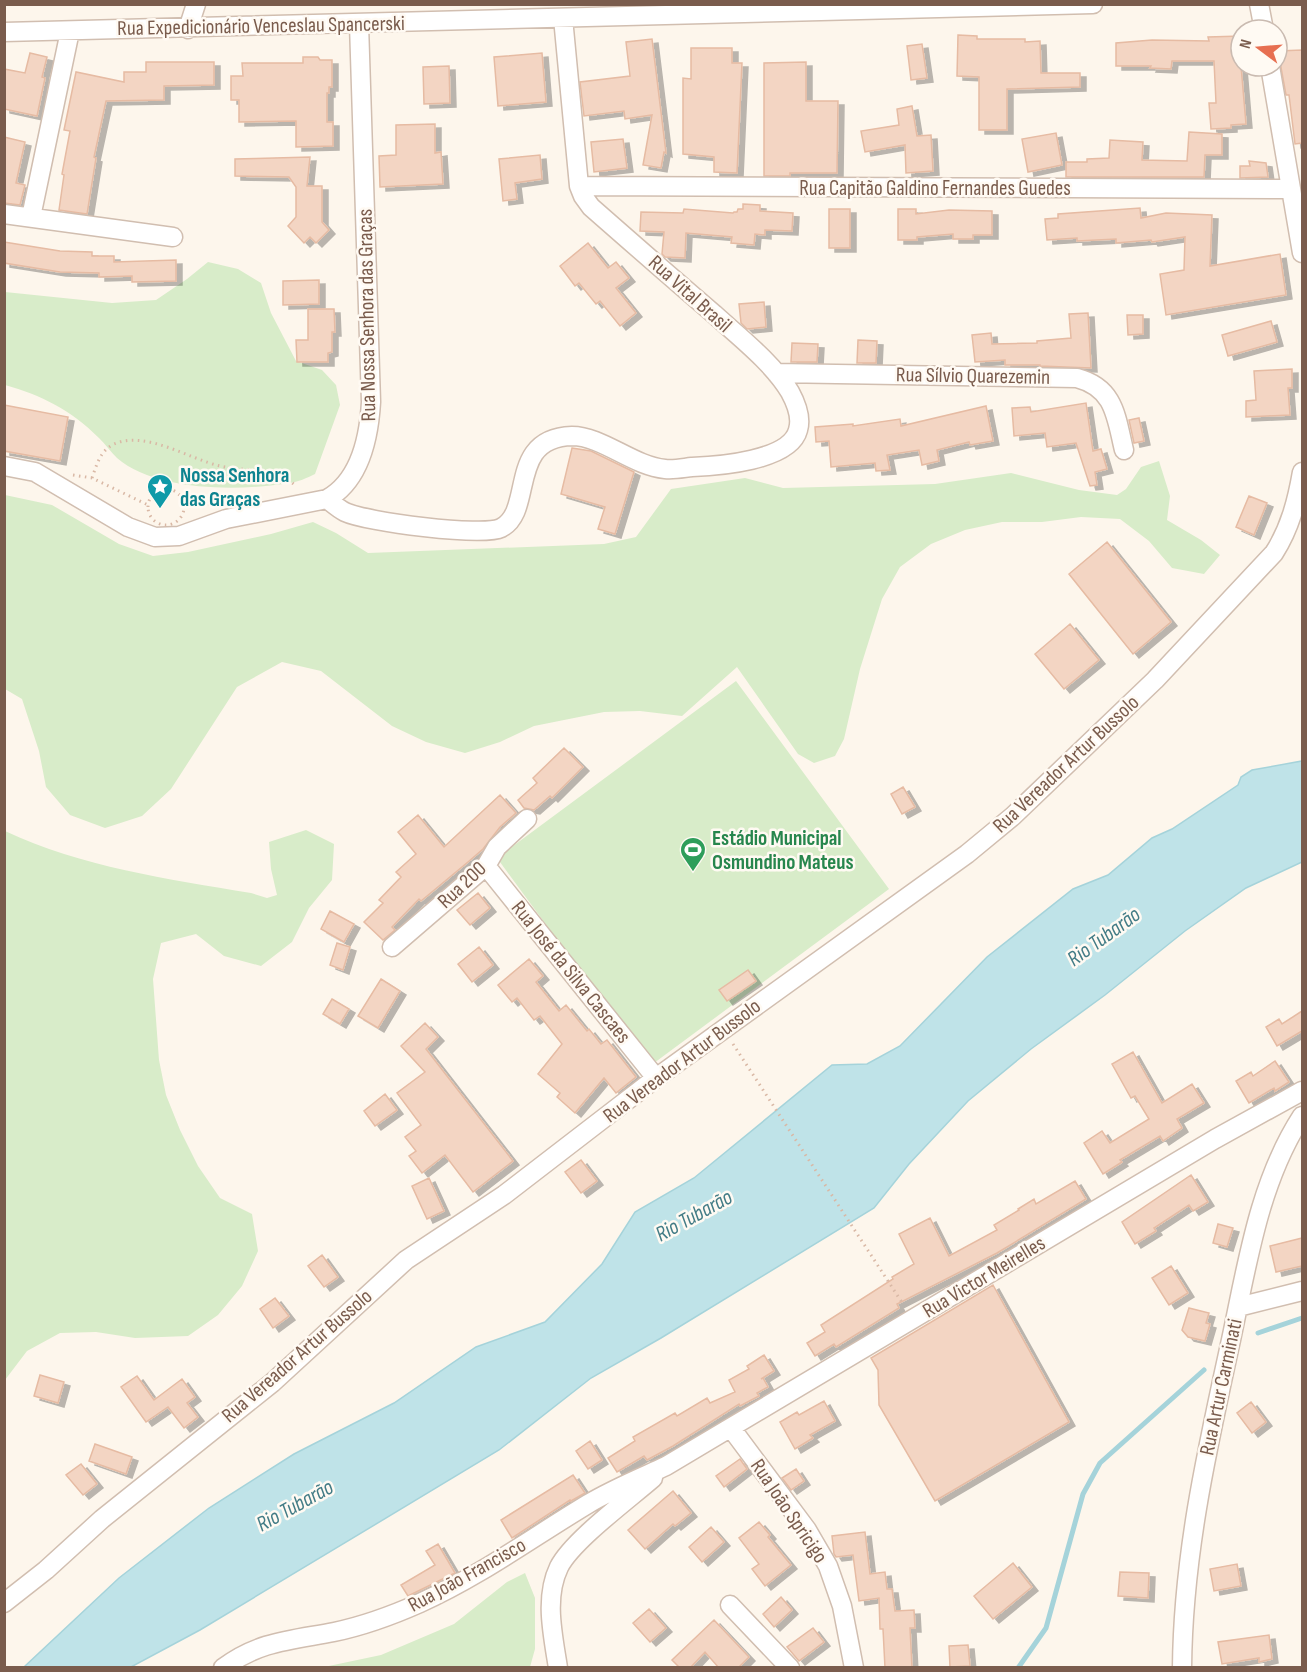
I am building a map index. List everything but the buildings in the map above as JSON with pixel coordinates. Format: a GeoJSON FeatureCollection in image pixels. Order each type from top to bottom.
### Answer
{"type":"FeatureCollection","features":[{"type":"Feature","properties":{"kind":"street"},"geometry":{"type":"LineString","coordinates":[[188,29],[196,4]]}},
{"type":"Feature","properties":{"kind":"street","name":"Rua Expedicionário Venceslau Spancerski"},"geometry":{"type":"LineString","coordinates":[[4,32],[359,24],[559,14],[1093,4]]}},
{"type":"Feature","properties":{"kind":"street","name":"Rua Vital Brasil"},"geometry":{"type":"LineString","coordinates":[[327,499],[345,512],[385,522],[472,531],[501,528],[513,517],[529,459],[547,441],[572,436],[593,441],[635,461],[665,470],[762,457],[790,443],[798,433],[800,422],[797,408],[789,391],[776,373],[725,324],[591,207],[583,196],[579,186],[559,14]]}},
{"type":"Feature","properties":{"kind":"street","name":"Rua Nossa Senhora das Graças"},"geometry":{"type":"LineString","coordinates":[[327,499],[335,494],[353,472],[364,451],[369,431],[371,402],[359,24]]}},
{"type":"Feature","properties":{"kind":"street"},"geometry":{"type":"LineString","coordinates":[[31,217],[70,31]]}},
{"type":"Feature","properties":{"kind":"street"},"geometry":{"type":"LineString","coordinates":[[1272,78],[1302,253]]}},
{"type":"Feature","properties":{"kind":"street","name":"Rua Capitão Galdino Fernandes Guedes"},"geometry":{"type":"LineString","coordinates":[[579,186],[1291,189]]}},
{"type":"Feature","properties":{"kind":"street"},"geometry":{"type":"LineString","coordinates":[[4,214],[173,237]]}},
{"type":"Feature","properties":{"kind":"street","name":"Rua Sílvio Quarezemin"},"geometry":{"type":"LineString","coordinates":[[776,373],[1077,378],[1097,385],[1103,390],[1114,411],[1124,450]]}},
{"type":"Feature","properties":{"kind":"street"},"geometry":{"type":"LineString","coordinates":[[4,466],[35,472],[50,479],[128,527],[154,537],[179,536],[226,519],[327,499]]}},
{"type":"Feature","properties":{"kind":"street","name":"Rua Vereador Artur Bussolo"},"geometry":{"type":"LineString","coordinates":[[4,1603],[46,1570],[102,1519],[272,1383],[406,1260],[504,1195],[656,1078],[967,854],[1013,816],[1176,658],[1274,553],[1291,518],[1302,472]]}},
{"type":"Feature","properties":{"kind":"street","name":"Rua 200"},"geometry":{"type":"LineString","coordinates":[[392,947],[486,866],[496,847],[527,819]]}},
{"type":"Feature","properties":{"kind":"street","name":"Rua José da Silva Cascaes"},"geometry":{"type":"LineString","coordinates":[[486,866],[656,1078]]}},
{"type":"Feature","properties":{"kind":"street","name":"Rua Victor Meirelles"},"geometry":{"type":"LineString","coordinates":[[666,1466],[1215,1139],[1302,1091]]}},
{"type":"Feature","properties":{"kind":"street","name":"Rua Artur Carminati"},"geometry":{"type":"LineString","coordinates":[[1182,1668],[1184,1608],[1193,1528],[1200,1484],[1238,1307],[1260,1214],[1285,1148],[1302,1116]]}},
{"type":"Feature","properties":{"kind":"street"},"geometry":{"type":"LineString","coordinates":[[1238,1307],[1302,1291]]}},
{"type":"Feature","properties":{"kind":"street","name":"Rua João Spricigo"},"geometry":{"type":"LineString","coordinates":[[731,1428],[807,1530],[828,1566],[842,1606],[854,1668]]}},
{"type":"Feature","properties":{"kind":"street"},"geometry":{"type":"LineString","coordinates":[[558,1668],[551,1629],[551,1605],[553,1586],[559,1567],[569,1552],[587,1534],[666,1466]]}},
{"type":"Feature","properties":{"kind":"street","name":"Rua João Francisco"},"geometry":{"type":"LineString","coordinates":[[223,1668],[263,1645],[336,1631],[419,1604],[465,1581],[616,1488],[666,1466]]}},
{"type":"Feature","properties":{"kind":"street"},"geometry":{"type":"LineString","coordinates":[[730,1605],[778,1664]]}},
{"type":"Feature","properties":{"kind":"path"},"geometry":{"type":"LineString","coordinates":[[92,478],[101,454],[114,444],[140,440],[222,467],[267,471],[287,478],[298,489]]}},
{"type":"Feature","properties":{"kind":"path"},"geometry":{"type":"LineString","coordinates":[[50,479],[76,474],[92,478],[148,505]]}},
{"type":"Feature","properties":{"kind":"path"},"geometry":{"type":"LineString","coordinates":[[171,489],[182,496],[185,508],[179,520],[161,525],[151,517],[148,505],[153,494],[159,490],[171,489]]}},
{"type":"Feature","properties":{"kind":"path"},"geometry":{"type":"LineString","coordinates":[[723,1030],[913,1320]]}},
{"type":"Feature","properties":{"kind":"green space"},"geometry":{"type":"Polygon","coordinates":[[[208,262],[238,269],[261,283],[271,313],[296,361],[322,370],[336,385],[340,405],[315,474],[302,480],[269,486],[224,488],[176,483],[154,477],[134,469],[117,458],[78,419],[43,399],[5,385],[5,292],[112,303],[156,300],[208,262]]]}},
{"type":"Feature","properties":{"kind":"green space"},"geometry":{"type":"Polygon","coordinates":[[[1159,461],[1170,496],[1167,520],[1201,540],[1220,555],[1204,574],[1172,568],[1149,541],[1120,519],[1081,517],[1042,522],[1002,522],[965,530],[931,544],[900,567],[882,599],[860,669],[844,739],[835,756],[814,763],[798,754],[737,667],[682,716],[640,711],[604,712],[534,726],[500,742],[465,753],[426,742],[392,726],[321,671],[282,662],[237,687],[171,789],[142,816],[105,828],[70,815],[46,787],[39,751],[22,699],[5,689],[5,495],[52,505],[119,544],[153,556],[188,552],[271,534],[313,522],[368,553],[604,544],[636,537],[671,489],[745,478],[783,488],[935,484],[1011,473],[1079,490],[1117,495],[1126,489],[1141,467],[1159,461]]]}},
{"type":"Feature","properties":{"kind":"green space","name":"Estádio Municipal Osmundino Mateus"},"geometry":{"type":"Polygon","coordinates":[[[736,681],[889,889],[650,1066],[497,858],[736,681]]]}},
{"type":"Feature","properties":{"kind":"green space"},"geometry":{"type":"Polygon","coordinates":[[[306,830],[334,844],[332,880],[309,908],[292,942],[261,966],[224,956],[196,934],[161,943],[153,979],[159,1060],[166,1095],[180,1130],[198,1166],[220,1198],[252,1214],[258,1251],[242,1286],[218,1315],[188,1336],[135,1338],[96,1332],[60,1333],[27,1351],[5,1380],[5,831],[64,854],[95,863],[267,898],[277,895],[271,869],[269,842],[306,830]]]}},
{"type":"Feature","properties":{"kind":"green space"},"geometry":{"type":"Polygon","coordinates":[[[525,1573],[535,1598],[535,1649],[530,1667],[324,1667],[381,1655],[454,1624],[507,1582],[525,1573]]]}},
{"type":"Feature","properties":{"kind":"water","name":"Rio Tubarão"},"geometry":{"type":"Polygon","coordinates":[[[1302,761],[1302,862],[1246,888],[1185,931],[1105,995],[1031,1049],[968,1101],[909,1164],[874,1208],[591,1378],[499,1450],[200,1630],[131,1667],[24,1667],[119,1578],[209,1508],[294,1454],[394,1403],[476,1347],[545,1322],[602,1264],[635,1212],[694,1178],[832,1065],[867,1064],[900,1046],[987,957],[1073,889],[1108,875],[1152,838],[1172,829],[1238,785],[1241,777],[1252,770],[1302,761]]]}},
{"type":"Feature","properties":{"kind":"waterway"},"geometry":{"type":"LineString","coordinates":[[1258,1333],[1302,1318]]}},
{"type":"Feature","properties":{"kind":"waterway"},"geometry":{"type":"LineString","coordinates":[[1018,1668],[1046,1628],[1083,1494],[1100,1463],[1204,1370]]}},
{"type":"Feature","properties":{"kind":"place","name":"Nossa Senhora das Graças"},"geometry":{"type":"Point","coordinates":[160,510]}},
{"type":"Feature","properties":{"kind":"place","name":"Estádio Municipal Osmundino Mateus"},"geometry":{"type":"Point","coordinates":[693,873]}}]}
